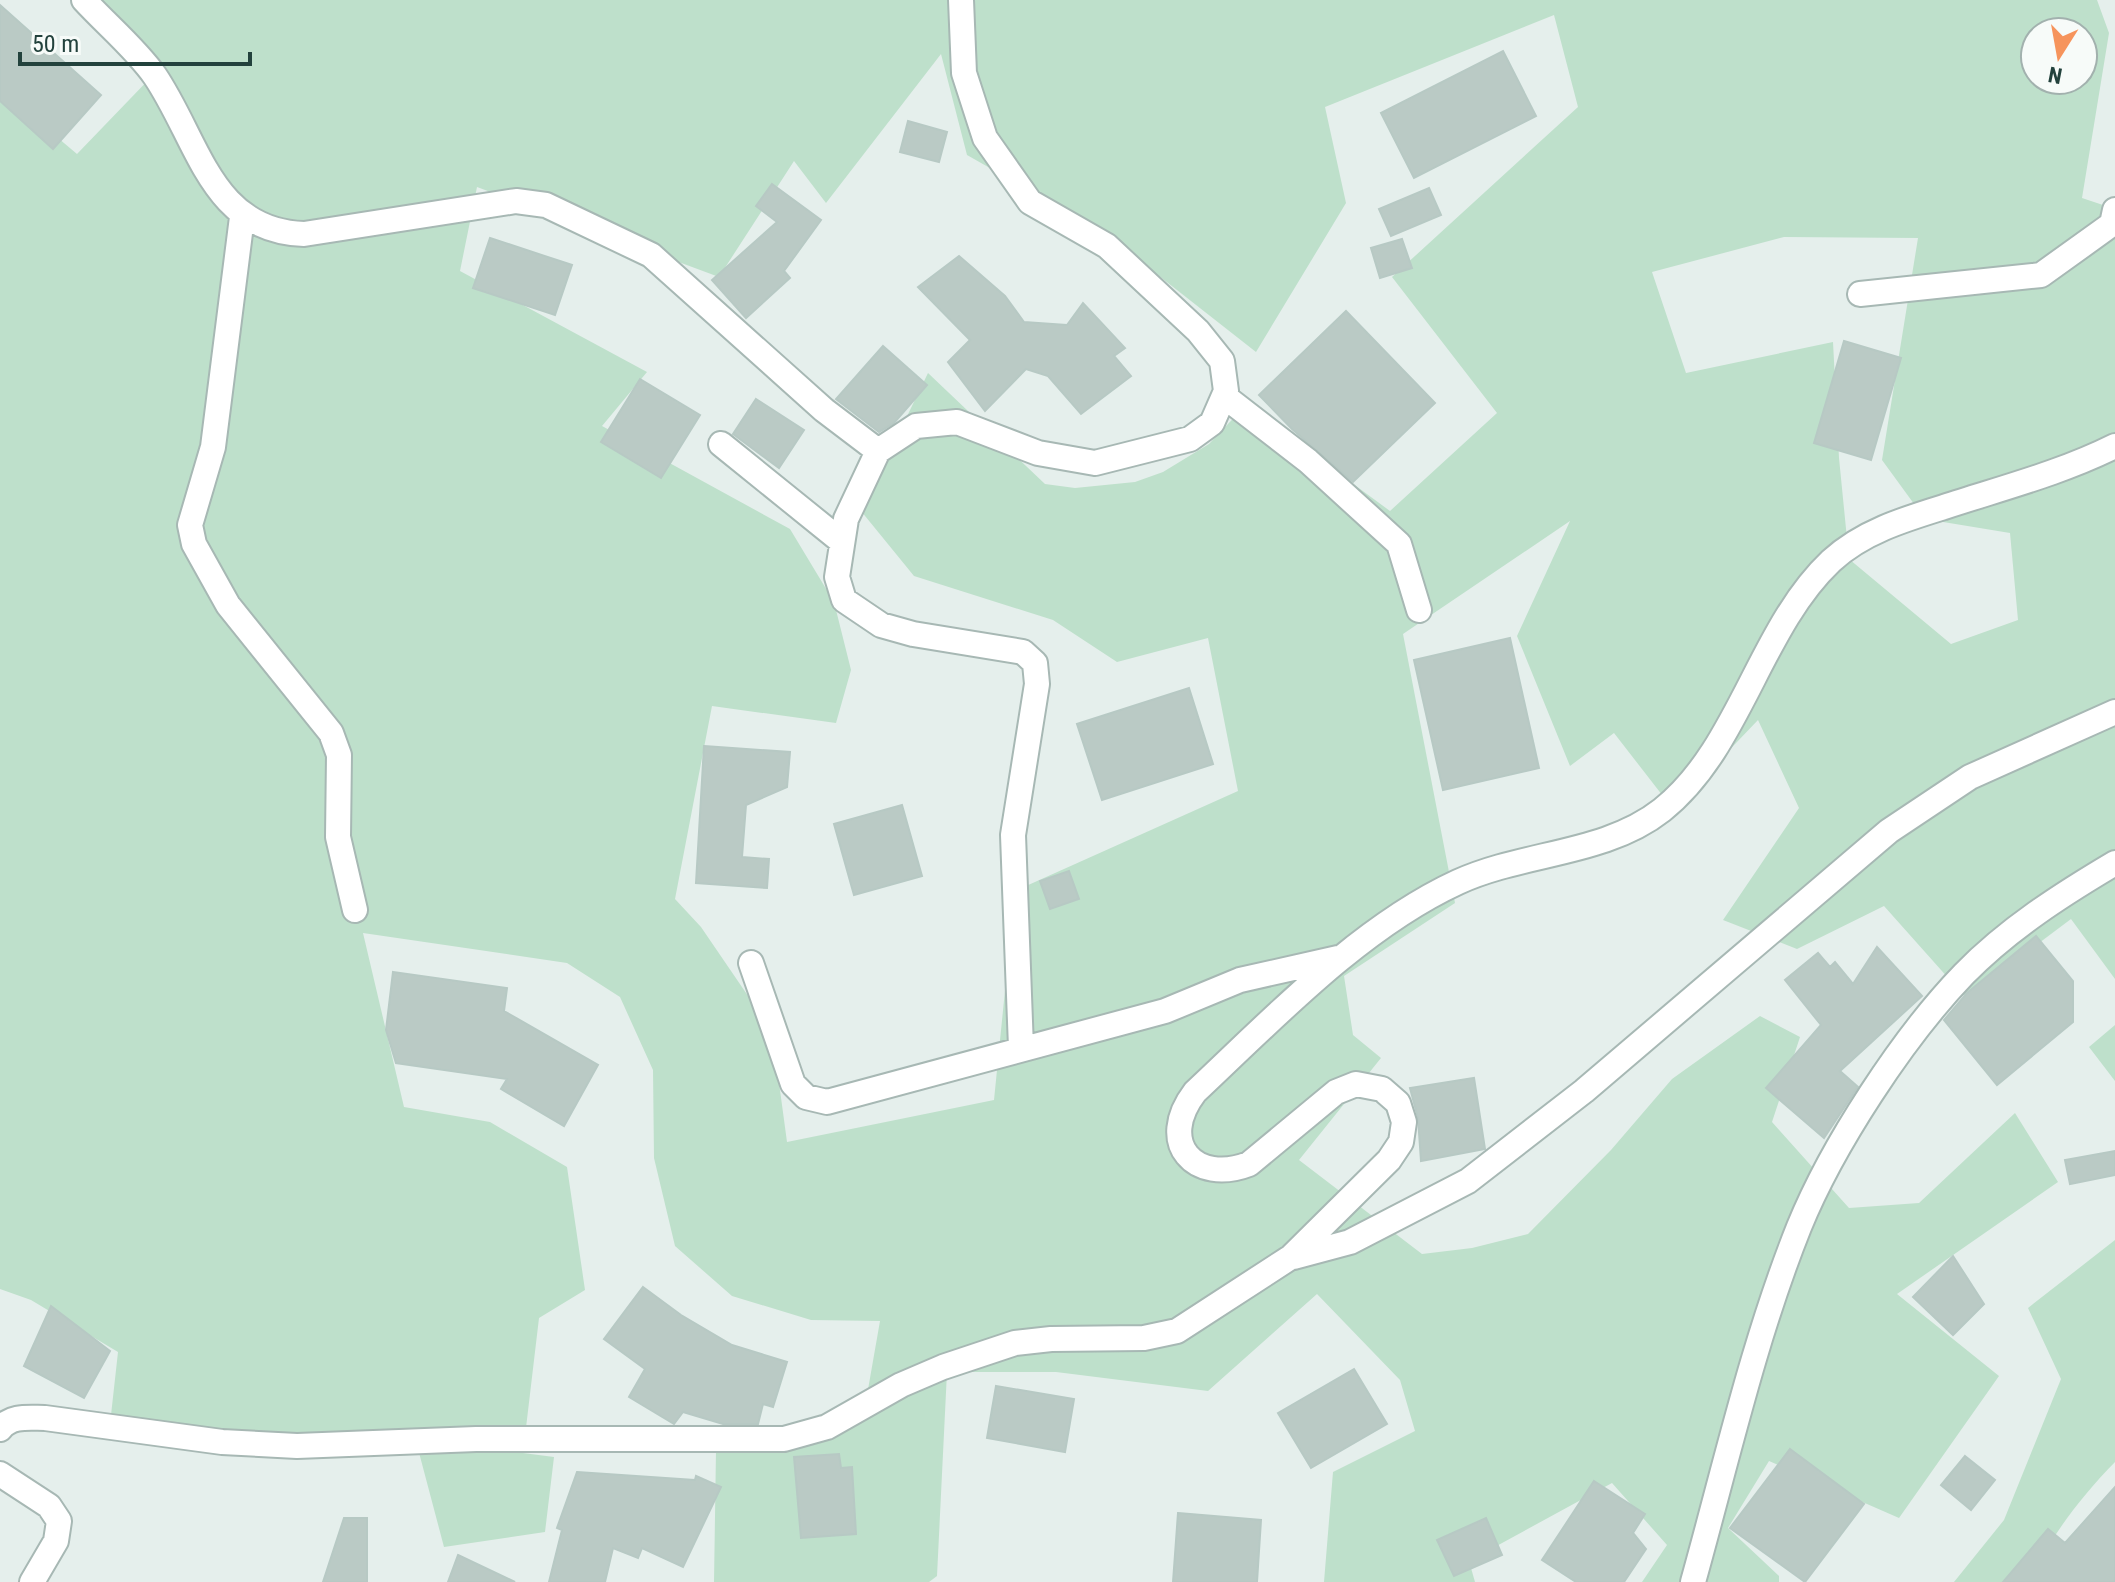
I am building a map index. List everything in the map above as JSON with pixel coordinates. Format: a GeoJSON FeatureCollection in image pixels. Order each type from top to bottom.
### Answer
{"type":"FeatureCollection","features":[{"type":"Feature","properties":{"kind":"street"},"geometry":{"type":"LineString","coordinates":[[84,0],[154,75],[223,197],[242,217],[276,233],[304,234],[516,201],[546,205],[651,255],[824,410],[878,451]]}},
{"type":"Feature","properties":{"kind":"street"},"geometry":{"type":"LineString","coordinates":[[961,0],[964,73],[985,138],[1030,202],[1107,246],[1198,331],[1222,361],[1224,396],[1212,423],[1190,439],[1095,463],[1038,453],[957,422],[916,426],[878,451],[846,519],[837,577],[844,600],[859,612],[881,625],[913,634],[1023,652],[1035,663],[1037,684],[1013,835],[1021,1048]]}},
{"type":"Feature","properties":{"kind":"street"},"geometry":{"type":"LineString","coordinates":[[1860,294],[2041,275],[2112,224],[2115,210]]}},
{"type":"Feature","properties":{"kind":"street"},"geometry":{"type":"LineString","coordinates":[[242,217],[213,447],[190,525],[194,544],[228,605],[331,733],[339,755],[338,837],[355,910]]}},
{"type":"Feature","properties":{"kind":"street"},"geometry":{"type":"LineString","coordinates":[[1224,396],[1308,461],[1399,544],[1419,610]]}},
{"type":"Feature","properties":{"kind":"street"},"geometry":{"type":"LineString","coordinates":[[721,444],[841,541]]}},
{"type":"Feature","properties":{"kind":"street"},"geometry":{"type":"LineString","coordinates":[[0,1429],[6,1422],[17,1418],[45,1418],[222,1442],[297,1446],[476,1439],[784,1439],[827,1427],[901,1385],[943,1367],[1015,1343],[1051,1339],[1144,1338],[1177,1331],[1291,1257],[1395,1151],[1401,1142],[1404,1122],[1398,1103],[1382,1089],[1356,1084],[1336,1092],[1249,1164],[1232,1170],[1212,1168],[1187,1157],[1178,1145],[1177,1128],[1184,1107],[1195,1092],[1340,957],[1455,883],[1502,866],[1621,835],[1661,811],[1682,791],[1729,725],[1798,598],[1832,559],[1893,523],[2039,477],[2115,446]]}},
{"type":"Feature","properties":{"kind":"street"},"geometry":{"type":"LineString","coordinates":[[1291,1257],[1350,1242],[1468,1181],[1584,1091],[1889,831],[1970,777],[2115,712]]}},
{"type":"Feature","properties":{"kind":"street"},"geometry":{"type":"LineString","coordinates":[[1693,1582],[1760,1342],[1800,1225],[1853,1123],[1909,1039],[1965,973],[2041,908],[2115,863]]}},
{"type":"Feature","properties":{"kind":"street"},"geometry":{"type":"LineString","coordinates":[[751,963],[793,1084],[806,1097],[827,1102],[1165,1011],[1240,980],[1340,957]]}},
{"type":"Feature","properties":{"kind":"street"},"geometry":{"type":"LineString","coordinates":[[0,1474],[49,1506],[59,1521],[56,1541],[32,1582]]}},
{"type":"Feature","properties":{"kind":"green space"},"geometry":{"type":"Polygon","coordinates":[[[98,0],[2097,0],[2109,33],[2099,94],[2099,16],[2019,16],[2019,96],[2099,96],[2082,198],[2115,209],[2115,979],[2071,919],[1966,998],[1884,906],[1797,949],[1723,920],[1799,808],[1758,720],[1673,809],[1614,733],[1570,766],[1517,636],[1570,521],[1403,634],[1455,903],[1344,976],[1353,1035],[1381,1058],[1299,1160],[1422,1254],[1472,1248],[1528,1234],[1611,1150],[1672,1079],[1760,1016],[1800,1037],[1772,1122],[1849,1208],[1919,1203],[2015,1113],[2058,1182],[1897,1294],[1999,1376],[1899,1518],[1769,1461],[1728,1528],[1779,1576],[1779,1582],[1642,1582],[1667,1545],[1612,1483],[1469,1561],[1475,1582],[1324,1582],[1333,1472],[1415,1431],[1400,1380],[1317,1294],[1208,1391],[1056,1372],[947,1372],[937,1576],[929,1582],[714,1582],[716,1450],[863,1418],[880,1321],[811,1320],[732,1296],[675,1246],[654,1158],[653,1070],[620,997],[567,963],[363,933],[404,1107],[490,1122],[567,1167],[585,1290],[539,1318],[523,1453],[554,1457],[545,1532],[444,1547],[417,1445],[109,1433],[118,1352],[31,1300],[0,1289],[0,89],[77,154],[155,73],[98,0]],[[1554,15],[1325,107],[1346,203],[1256,352],[1103,232],[967,155],[941,54],[826,203],[794,161],[719,277],[477,187],[460,271],[647,372],[602,426],[790,529],[834,602],[851,670],[836,723],[712,706],[675,899],[701,927],[772,1031],[787,1142],[994,1100],[1015,891],[1238,791],[1208,638],[1117,662],[1053,620],[914,576],[861,511],[928,373],[1045,484],[1075,488],[1135,482],[1163,472],[1209,444],[1246,405],[1390,511],[1497,413],[1392,277],[1578,107],[1554,15]],[[1784,237],[1652,272],[1686,373],[1833,342],[1839,458],[1849,559],[1951,644],[2018,620],[2010,533],[1925,519],[1882,460],[1918,238],[1784,237]]]}},
{"type":"Feature","properties":{"kind":"green space"},"geometry":{"type":"Polygon","coordinates":[[[2115,1025],[2115,1081],[2089,1047],[2115,1025]]]}},
{"type":"Feature","properties":{"kind":"green space"},"geometry":{"type":"Polygon","coordinates":[[[2115,1240],[2115,1462],[2067,1519],[2029,1582],[1954,1582],[2004,1520],[2061,1379],[2028,1308],[2115,1240]]]}},
{"type":"Feature","properties":{"kind":"building"},"geometry":{"type":"Polygon","coordinates":[[[0,5],[101,95],[53,149],[0,101],[0,5]]]}},
{"type":"Feature","properties":{"kind":"building"},"geometry":{"type":"Polygon","coordinates":[[[1503,51],[1536,116],[1414,178],[1381,113],[1503,51]]]}},
{"type":"Feature","properties":{"kind":"building"},"geometry":{"type":"Polygon","coordinates":[[[908,121],[947,132],[939,162],[900,152],[908,121]]]}},
{"type":"Feature","properties":{"kind":"building"},"geometry":{"type":"Polygon","coordinates":[[[772,184],[821,220],[784,271],[790,278],[746,318],[712,280],[777,222],[756,206],[772,184]]]}},
{"type":"Feature","properties":{"kind":"building"},"geometry":{"type":"Polygon","coordinates":[[[1429,188],[1441,215],[1391,236],[1379,209],[1429,188]]]}},
{"type":"Feature","properties":{"kind":"building"},"geometry":{"type":"Polygon","coordinates":[[[490,238],[572,265],[555,315],[473,288],[490,238]]]}},
{"type":"Feature","properties":{"kind":"building"},"geometry":{"type":"Polygon","coordinates":[[[1402,239],[1412,268],[1380,278],[1371,248],[1402,239]]]}},
{"type":"Feature","properties":{"kind":"building"},"geometry":{"type":"Polygon","coordinates":[[[959,256],[1005,296],[1024,322],[1067,325],[1083,303],[1125,348],[1114,356],[1131,376],[1081,414],[1048,376],[1026,369],[985,411],[948,362],[970,340],[918,287],[959,256]]]}},
{"type":"Feature","properties":{"kind":"building"},"geometry":{"type":"Polygon","coordinates":[[[1346,311],[1435,403],[1353,482],[1292,429],[1259,395],[1346,311]]]}},
{"type":"Feature","properties":{"kind":"building"},"geometry":{"type":"Polygon","coordinates":[[[1844,341],[1901,358],[1871,460],[1814,443],[1844,341]]]}},
{"type":"Feature","properties":{"kind":"building"},"geometry":{"type":"Polygon","coordinates":[[[883,346],[927,385],[894,423],[879,432],[836,399],[883,346]]]}},
{"type":"Feature","properties":{"kind":"building"},"geometry":{"type":"Polygon","coordinates":[[[640,379],[700,415],[661,478],[601,442],[640,379]]]}},
{"type":"Feature","properties":{"kind":"building"},"geometry":{"type":"Polygon","coordinates":[[[756,399],[804,430],[779,468],[733,434],[756,399]]]}},
{"type":"Feature","properties":{"kind":"building"},"geometry":{"type":"Polygon","coordinates":[[[1510,638],[1539,768],[1443,790],[1414,660],[1510,638]]]}},
{"type":"Feature","properties":{"kind":"building"},"geometry":{"type":"Polygon","coordinates":[[[1189,688],[1213,764],[1102,800],[1077,724],[1189,688]]]}},
{"type":"Feature","properties":{"kind":"building"},"geometry":{"type":"Polygon","coordinates":[[[704,746],[790,752],[787,787],[746,805],[742,857],[769,859],[767,888],[696,883],[704,746]]]}},
{"type":"Feature","properties":{"kind":"building"},"geometry":{"type":"Polygon","coordinates":[[[902,805],[922,876],[854,895],[834,824],[902,805]]]}},
{"type":"Feature","properties":{"kind":"building"},"geometry":{"type":"Polygon","coordinates":[[[1069,871],[1079,899],[1050,909],[1040,881],[1069,871]]]}},
{"type":"Feature","properties":{"kind":"building"},"geometry":{"type":"Polygon","coordinates":[[[2036,936],[2073,981],[2073,1022],[1997,1085],[1944,1020],[1967,993],[2036,936]]]}},
{"type":"Feature","properties":{"kind":"building"},"geometry":{"type":"Polygon","coordinates":[[[1877,947],[1922,996],[1840,1071],[1858,1087],[1824,1138],[1766,1088],[1821,1025],[1785,980],[1818,953],[1830,967],[1835,962],[1853,984],[1877,947]]]}},
{"type":"Feature","properties":{"kind":"building"},"geometry":{"type":"Polygon","coordinates":[[[393,972],[507,988],[504,1011],[598,1065],[564,1126],[501,1089],[507,1079],[396,1063],[386,1030],[393,972]]]}},
{"type":"Feature","properties":{"kind":"building"},"geometry":{"type":"Polygon","coordinates":[[[1474,1078],[1485,1149],[1421,1161],[1418,1118],[1410,1088],[1474,1078]]]}},
{"type":"Feature","properties":{"kind":"building"},"geometry":{"type":"Polygon","coordinates":[[[2115,1151],[2115,1175],[2070,1184],[2065,1160],[2115,1151]]]}},
{"type":"Feature","properties":{"kind":"building"},"geometry":{"type":"Polygon","coordinates":[[[1953,1256],[1984,1304],[1953,1335],[1913,1297],[1953,1256]]]}},
{"type":"Feature","properties":{"kind":"building"},"geometry":{"type":"Polygon","coordinates":[[[643,1287],[681,1315],[732,1345],[787,1362],[773,1407],[763,1404],[758,1424],[723,1424],[683,1412],[674,1424],[629,1397],[645,1369],[604,1339],[643,1287]]]}},
{"type":"Feature","properties":{"kind":"building"},"geometry":{"type":"Polygon","coordinates":[[[51,1306],[110,1351],[84,1398],[24,1366],[51,1306]]]}},
{"type":"Feature","properties":{"kind":"building"},"geometry":{"type":"Polygon","coordinates":[[[1354,1369],[1387,1424],[1311,1468],[1278,1413],[1354,1369]]]}},
{"type":"Feature","properties":{"kind":"building"},"geometry":{"type":"Polygon","coordinates":[[[996,1386],[1074,1399],[1065,1452],[987,1438],[996,1386]]]}},
{"type":"Feature","properties":{"kind":"building"},"geometry":{"type":"Polygon","coordinates":[[[1790,1449],[1864,1504],[1805,1582],[1730,1528],[1790,1449]]]}},
{"type":"Feature","properties":{"kind":"building"},"geometry":{"type":"Polygon","coordinates":[[[839,1454],[841,1468],[852,1467],[856,1534],[801,1538],[794,1457],[839,1454]]]}},
{"type":"Feature","properties":{"kind":"building"},"geometry":{"type":"Polygon","coordinates":[[[1965,1456],[1995,1480],[1971,1510],[1941,1485],[1965,1456]]]}},
{"type":"Feature","properties":{"kind":"building"},"geometry":{"type":"Polygon","coordinates":[[[577,1472],[695,1480],[696,1476],[721,1487],[683,1567],[642,1548],[638,1558],[613,1548],[605,1582],[549,1582],[562,1530],[557,1528],[577,1472]]]}},
{"type":"Feature","properties":{"kind":"building"},"geometry":{"type":"Polygon","coordinates":[[[1594,1481],[1645,1514],[1633,1533],[1646,1549],[1624,1582],[1576,1582],[1542,1560],[1594,1481]]]}},
{"type":"Feature","properties":{"kind":"building"},"geometry":{"type":"Polygon","coordinates":[[[2115,1487],[2115,1582],[2003,1582],[2048,1529],[2065,1543],[2115,1487]]]}},
{"type":"Feature","properties":{"kind":"building"},"geometry":{"type":"Polygon","coordinates":[[[1178,1513],[1261,1520],[1257,1582],[1173,1582],[1178,1513]]]}},
{"type":"Feature","properties":{"kind":"building"},"geometry":{"type":"Polygon","coordinates":[[[344,1518],[367,1518],[367,1582],[323,1582],[344,1518]]]}},
{"type":"Feature","properties":{"kind":"building"},"geometry":{"type":"Polygon","coordinates":[[[1486,1518],[1502,1555],[1454,1576],[1437,1540],[1486,1518]]]}},
{"type":"Feature","properties":{"kind":"building"},"geometry":{"type":"Polygon","coordinates":[[[458,1555],[515,1582],[448,1582],[458,1555]]]}}]}
